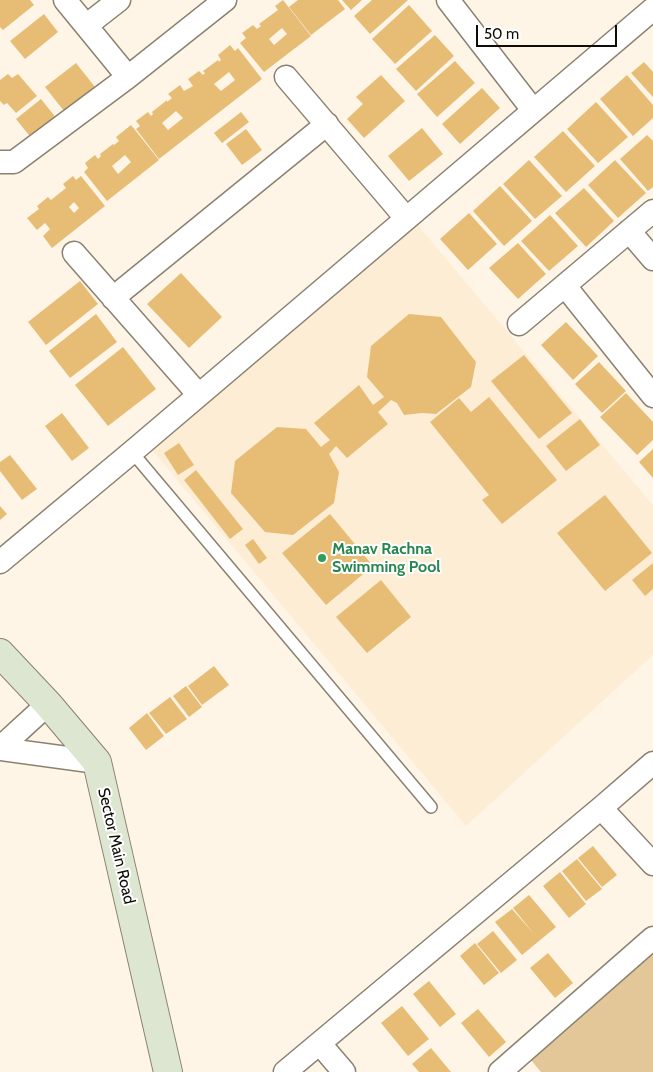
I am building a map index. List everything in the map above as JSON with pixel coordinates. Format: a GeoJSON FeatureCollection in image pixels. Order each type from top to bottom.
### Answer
{"type":"FeatureCollection","features":[{"type":"Feature","properties":{"kind":"street"},"geometry":{"type":"LineString","coordinates":[[65,0],[128,77]]}},
{"type":"Feature","properties":{"kind":"street"},"geometry":{"type":"LineString","coordinates":[[87,25],[119,0]]}},
{"type":"Feature","properties":{"kind":"street"},"geometry":{"type":"LineString","coordinates":[[0,162],[14,162],[128,77],[225,0]]}},
{"type":"Feature","properties":{"kind":"street"},"geometry":{"type":"LineString","coordinates":[[448,0],[533,110]]}},
{"type":"Feature","properties":{"kind":"street"},"geometry":{"type":"LineString","coordinates":[[0,562],[533,110],[651,13]]}},
{"type":"Feature","properties":{"kind":"street"},"geometry":{"type":"LineString","coordinates":[[286,77],[406,218]]}},
{"type":"Feature","properties":{"kind":"street"},"geometry":{"type":"LineString","coordinates":[[113,298],[327,124]]}},
{"type":"Feature","properties":{"kind":"street"},"geometry":{"type":"LineString","coordinates":[[519,324],[653,211]]}},
{"type":"Feature","properties":{"kind":"street"},"geometry":{"type":"LineString","coordinates":[[630,231],[653,259]]}},
{"type":"Feature","properties":{"kind":"street"},"geometry":{"type":"LineString","coordinates":[[74,253],[198,394]]}},
{"type":"Feature","properties":{"kind":"street"},"geometry":{"type":"LineString","coordinates":[[565,286],[653,396]]}},
{"type":"Feature","properties":{"kind":"street","name":"Sector Main Road"},"geometry":{"type":"LineString","coordinates":[[0,653],[78,738],[96,762],[168,1072]]}},
{"type":"Feature","properties":{"kind":"street"},"geometry":{"type":"LineString","coordinates":[[0,749],[48,704]]}},
{"type":"Feature","properties":{"kind":"street"},"geometry":{"type":"LineString","coordinates":[[0,749],[96,762]]}},
{"type":"Feature","properties":{"kind":"street"},"geometry":{"type":"LineString","coordinates":[[285,1072],[653,763]]}},
{"type":"Feature","properties":{"kind":"street"},"geometry":{"type":"LineString","coordinates":[[601,808],[653,864]]}},
{"type":"Feature","properties":{"kind":"street"},"geometry":{"type":"LineString","coordinates":[[511,1068],[653,938]]}},
{"type":"Feature","properties":{"kind":"street"},"geometry":{"type":"LineString","coordinates":[[320,1044],[344,1072]]}},
{"type":"Feature","properties":{"kind":"lane"},"geometry":{"type":"LineString","coordinates":[[132,452],[431,807]]}},
{"type":"Feature","properties":{"kind":"shaded area"},"geometry":{"type":"Polygon","coordinates":[[[416,223],[653,505],[653,655],[466,826],[153,451],[416,223]]]}},
{"type":"Feature","properties":{"kind":"shaded area"},"geometry":{"type":"Polygon","coordinates":[[[653,954],[653,1072],[541,1072],[530,1059],[653,954]]]}},
{"type":"Feature","properties":{"kind":"building"},"geometry":{"type":"Polygon","coordinates":[[[0,0],[30,0],[34,5],[3,30],[0,27],[0,0]]]}},
{"type":"Feature","properties":{"kind":"building"},"geometry":{"type":"Polygon","coordinates":[[[283,0],[311,36],[264,72],[240,43],[246,38],[242,33],[253,25],[257,29],[261,26],[259,24],[278,10],[275,6],[283,0]],[[282,28],[269,39],[274,45],[287,34],[282,28]]]}},
{"type":"Feature","properties":{"kind":"building"},"geometry":{"type":"Polygon","coordinates":[[[298,0],[338,0],[345,9],[311,35],[289,7],[298,0]]]}},
{"type":"Feature","properties":{"kind":"building"},"geometry":{"type":"Polygon","coordinates":[[[342,0],[362,0],[351,10],[342,0]]]}},
{"type":"Feature","properties":{"kind":"building"},"geometry":{"type":"Polygon","coordinates":[[[372,0],[408,0],[370,34],[354,16],[372,0]]]}},
{"type":"Feature","properties":{"kind":"building"},"geometry":{"type":"Polygon","coordinates":[[[409,5],[432,31],[395,64],[372,39],[409,5]]]}},
{"type":"Feature","properties":{"kind":"building"},"geometry":{"type":"Polygon","coordinates":[[[44,14],[58,32],[25,59],[10,41],[44,14]]]}},
{"type":"Feature","properties":{"kind":"building"},"geometry":{"type":"Polygon","coordinates":[[[435,35],[454,56],[416,91],[396,69],[435,35]]]}},
{"type":"Feature","properties":{"kind":"building"},"geometry":{"type":"Polygon","coordinates":[[[230,45],[235,51],[238,48],[262,79],[159,159],[136,129],[140,126],[136,121],[148,112],[151,116],[152,112],[172,98],[168,94],[180,85],[184,91],[193,86],[188,79],[199,71],[203,75],[205,73],[203,71],[218,60],[219,62],[221,60],[218,55],[230,45]],[[229,72],[214,84],[221,91],[235,80],[229,72]],[[176,111],[162,123],[168,130],[183,118],[176,111]]]}},
{"type":"Feature","properties":{"kind":"building"},"geometry":{"type":"Polygon","coordinates":[[[455,61],[475,83],[437,117],[417,94],[455,61]]]}},
{"type":"Feature","properties":{"kind":"building"},"geometry":{"type":"Polygon","coordinates":[[[644,62],[653,72],[653,97],[631,73],[644,62]]]}},
{"type":"Feature","properties":{"kind":"building"},"geometry":{"type":"Polygon","coordinates":[[[76,63],[99,92],[80,107],[75,102],[64,111],[45,87],[76,63]]]}},
{"type":"Feature","properties":{"kind":"building"},"geometry":{"type":"Polygon","coordinates":[[[8,74],[12,78],[18,74],[37,96],[16,113],[7,103],[4,105],[0,101],[0,80],[8,74]]]}},
{"type":"Feature","properties":{"kind":"building"},"geometry":{"type":"Polygon","coordinates":[[[381,75],[405,101],[364,138],[347,119],[363,104],[356,97],[381,75]]]}},
{"type":"Feature","properties":{"kind":"building"},"geometry":{"type":"Polygon","coordinates":[[[627,75],[653,105],[653,118],[633,136],[600,99],[627,75]]]}},
{"type":"Feature","properties":{"kind":"building"},"geometry":{"type":"Polygon","coordinates":[[[482,88],[500,108],[460,144],[442,124],[482,88]]]}},
{"type":"Feature","properties":{"kind":"building"},"geometry":{"type":"Polygon","coordinates":[[[41,99],[57,119],[32,139],[16,119],[41,99]]]}},
{"type":"Feature","properties":{"kind":"building"},"geometry":{"type":"Polygon","coordinates":[[[596,102],[628,137],[598,163],[567,129],[596,102]]]}},
{"type":"Feature","properties":{"kind":"building"},"geometry":{"type":"Polygon","coordinates":[[[241,112],[249,122],[222,143],[214,133],[241,112]]]}},
{"type":"Feature","properties":{"kind":"building"},"geometry":{"type":"Polygon","coordinates":[[[131,125],[159,160],[107,201],[84,172],[88,168],[85,163],[95,155],[98,159],[101,156],[100,154],[119,141],[116,137],[131,125]],[[125,155],[112,166],[118,174],[131,162],[125,155]]]}},
{"type":"Feature","properties":{"kind":"building"},"geometry":{"type":"Polygon","coordinates":[[[422,128],[443,154],[409,181],[388,156],[422,128]]]}},
{"type":"Feature","properties":{"kind":"building"},"geometry":{"type":"Polygon","coordinates":[[[246,129],[262,150],[242,165],[226,144],[246,129]]]}},
{"type":"Feature","properties":{"kind":"building"},"geometry":{"type":"Polygon","coordinates":[[[563,131],[595,166],[566,192],[534,157],[563,131]]]}},
{"type":"Feature","properties":{"kind":"building"},"geometry":{"type":"Polygon","coordinates":[[[647,135],[653,141],[653,187],[648,191],[620,159],[647,135]]]}},
{"type":"Feature","properties":{"kind":"building"},"geometry":{"type":"Polygon","coordinates":[[[529,160],[562,196],[535,219],[503,184],[529,160]]]}},
{"type":"Feature","properties":{"kind":"building"},"geometry":{"type":"Polygon","coordinates":[[[615,160],[646,193],[618,218],[588,185],[615,160]]]}},
{"type":"Feature","properties":{"kind":"building"},"geometry":{"type":"Polygon","coordinates":[[[73,176],[76,180],[81,176],[105,206],[52,248],[43,236],[50,229],[45,223],[37,230],[27,218],[39,209],[37,206],[48,197],[51,200],[66,188],[63,184],[73,176]],[[74,202],[69,207],[74,213],[79,208],[74,202]]]}},
{"type":"Feature","properties":{"kind":"building"},"geometry":{"type":"Polygon","coordinates":[[[500,186],[532,221],[504,246],[473,211],[500,186]]]}},
{"type":"Feature","properties":{"kind":"building"},"geometry":{"type":"Polygon","coordinates":[[[584,188],[614,221],[586,247],[555,213],[584,188]]]}},
{"type":"Feature","properties":{"kind":"building"},"geometry":{"type":"Polygon","coordinates":[[[469,213],[497,244],[468,270],[440,239],[469,213]]]}},
{"type":"Feature","properties":{"kind":"building"},"geometry":{"type":"Polygon","coordinates":[[[550,215],[578,246],[549,271],[521,241],[550,215]]]}},
{"type":"Feature","properties":{"kind":"building"},"geometry":{"type":"Polygon","coordinates":[[[518,243],[546,274],[518,299],[489,268],[518,243]]]}},
{"type":"Feature","properties":{"kind":"building"},"geometry":{"type":"Polygon","coordinates":[[[181,273],[222,317],[189,348],[147,304],[181,273]]]}},
{"type":"Feature","properties":{"kind":"building"},"geometry":{"type":"Polygon","coordinates":[[[80,281],[98,304],[46,345],[28,322],[80,281]]]}},
{"type":"Feature","properties":{"kind":"building"},"geometry":{"type":"Polygon","coordinates":[[[96,314],[117,342],[70,378],[49,351],[96,314]]]}},
{"type":"Feature","properties":{"kind":"building"},"geometry":{"type":"Polygon","coordinates":[[[409,314],[441,317],[476,362],[471,387],[436,414],[404,415],[397,403],[391,400],[378,412],[388,424],[347,458],[336,446],[329,454],[339,472],[334,503],[293,535],[265,532],[231,493],[235,461],[277,427],[306,429],[321,447],[330,440],[314,423],[359,385],[373,405],[384,397],[367,377],[371,346],[409,314]]]}},
{"type":"Feature","properties":{"kind":"building"},"geometry":{"type":"Polygon","coordinates":[[[566,322],[598,356],[573,380],[541,345],[566,322]]]}},
{"type":"Feature","properties":{"kind":"building"},"geometry":{"type":"Polygon","coordinates":[[[123,347],[156,389],[108,426],[75,385],[123,347]]]}},
{"type":"Feature","properties":{"kind":"building"},"geometry":{"type":"Polygon","coordinates":[[[524,355],[572,413],[539,439],[491,381],[524,355]]]}},
{"type":"Feature","properties":{"kind":"building"},"geometry":{"type":"Polygon","coordinates":[[[599,362],[626,391],[602,413],[575,384],[599,362]]]}},
{"type":"Feature","properties":{"kind":"building"},"geometry":{"type":"Polygon","coordinates":[[[626,393],[653,422],[653,440],[637,455],[600,417],[626,393]]]}},
{"type":"Feature","properties":{"kind":"building"},"geometry":{"type":"Polygon","coordinates":[[[489,397],[557,480],[502,524],[482,500],[489,495],[430,422],[459,398],[471,412],[489,397]]]}},
{"type":"Feature","properties":{"kind":"building"},"geometry":{"type":"Polygon","coordinates":[[[62,413],[89,448],[72,461],[45,426],[62,413]]]}},
{"type":"Feature","properties":{"kind":"building"},"geometry":{"type":"Polygon","coordinates":[[[580,419],[600,445],[566,471],[546,446],[580,419]]]}},
{"type":"Feature","properties":{"kind":"building"},"geometry":{"type":"Polygon","coordinates":[[[179,443],[194,465],[178,475],[164,453],[179,443]]]}},
{"type":"Feature","properties":{"kind":"building"},"geometry":{"type":"Polygon","coordinates":[[[653,449],[653,478],[639,462],[653,449]]]}},
{"type":"Feature","properties":{"kind":"building"},"geometry":{"type":"Polygon","coordinates":[[[10,455],[37,489],[22,500],[0,471],[0,462],[10,455]]]}},
{"type":"Feature","properties":{"kind":"building"},"geometry":{"type":"Polygon","coordinates":[[[196,470],[243,529],[230,539],[184,480],[196,470]]]}},
{"type":"Feature","properties":{"kind":"building"},"geometry":{"type":"Polygon","coordinates":[[[605,495],[652,553],[605,591],[557,533],[605,495]]]}},
{"type":"Feature","properties":{"kind":"building"},"geometry":{"type":"Polygon","coordinates":[[[0,506],[7,514],[0,520],[0,506]]]}},
{"type":"Feature","properties":{"kind":"building"},"geometry":{"type":"Polygon","coordinates":[[[330,514],[373,566],[326,605],[282,553],[330,514]]]}},
{"type":"Feature","properties":{"kind":"building"},"geometry":{"type":"Polygon","coordinates":[[[253,539],[267,558],[259,564],[245,545],[253,539]]]}},
{"type":"Feature","properties":{"kind":"building"},"geometry":{"type":"Polygon","coordinates":[[[653,563],[653,589],[645,596],[632,580],[653,563]]]}},
{"type":"Feature","properties":{"kind":"building"},"geometry":{"type":"Polygon","coordinates":[[[381,580],[411,617],[367,653],[336,617],[381,580]]]}},
{"type":"Feature","properties":{"kind":"building"},"geometry":{"type":"Polygon","coordinates":[[[214,666],[229,685],[202,705],[188,686],[214,666]]]}},
{"type":"Feature","properties":{"kind":"building"},"geometry":{"type":"Polygon","coordinates":[[[186,686],[202,707],[189,717],[173,696],[186,686]]]}},
{"type":"Feature","properties":{"kind":"building"},"geometry":{"type":"Polygon","coordinates":[[[170,697],[187,719],[166,734],[149,713],[170,697]]]}},
{"type":"Feature","properties":{"kind":"building"},"geometry":{"type":"Polygon","coordinates":[[[147,713],[164,736],[146,750],[129,728],[147,713]]]}},
{"type":"Feature","properties":{"kind":"building"},"geometry":{"type":"Polygon","coordinates":[[[593,846],[617,875],[602,887],[578,858],[593,846]]]}},
{"type":"Feature","properties":{"kind":"building"},"geometry":{"type":"Polygon","coordinates":[[[577,859],[602,889],[586,901],[562,871],[577,859]]]}},
{"type":"Feature","properties":{"kind":"building"},"geometry":{"type":"Polygon","coordinates":[[[560,872],[586,904],[569,918],[543,886],[560,872]]]}},
{"type":"Feature","properties":{"kind":"building"},"geometry":{"type":"Polygon","coordinates":[[[529,895],[556,927],[522,955],[495,922],[512,909],[534,934],[513,908],[529,895]]]}},
{"type":"Feature","properties":{"kind":"building"},"geometry":{"type":"Polygon","coordinates":[[[493,931],[517,960],[501,973],[477,944],[493,931]]]}},
{"type":"Feature","properties":{"kind":"building"},"geometry":{"type":"Polygon","coordinates":[[[475,943],[499,973],[484,985],[460,956],[475,943]]]}},
{"type":"Feature","properties":{"kind":"building"},"geometry":{"type":"Polygon","coordinates":[[[548,953],[573,983],[555,998],[530,968],[548,953]]]}},
{"type":"Feature","properties":{"kind":"building"},"geometry":{"type":"Polygon","coordinates":[[[429,981],[456,1014],[440,1027],[413,994],[429,981]]]}},
{"type":"Feature","properties":{"kind":"building"},"geometry":{"type":"Polygon","coordinates":[[[402,1006],[429,1039],[408,1056],[381,1023],[402,1006]]]}},
{"type":"Feature","properties":{"kind":"building"},"geometry":{"type":"Polygon","coordinates":[[[478,1009],[506,1042],[489,1057],[461,1023],[478,1009]]]}},
{"type":"Feature","properties":{"kind":"building"},"geometry":{"type":"Polygon","coordinates":[[[431,1048],[451,1072],[419,1072],[412,1064],[431,1048]]]}},
{"type":"Feature","properties":{"kind":"place","name":"Manav Rachna Swimming Pool"},"geometry":{"type":"Point","coordinates":[322,558]}}]}
